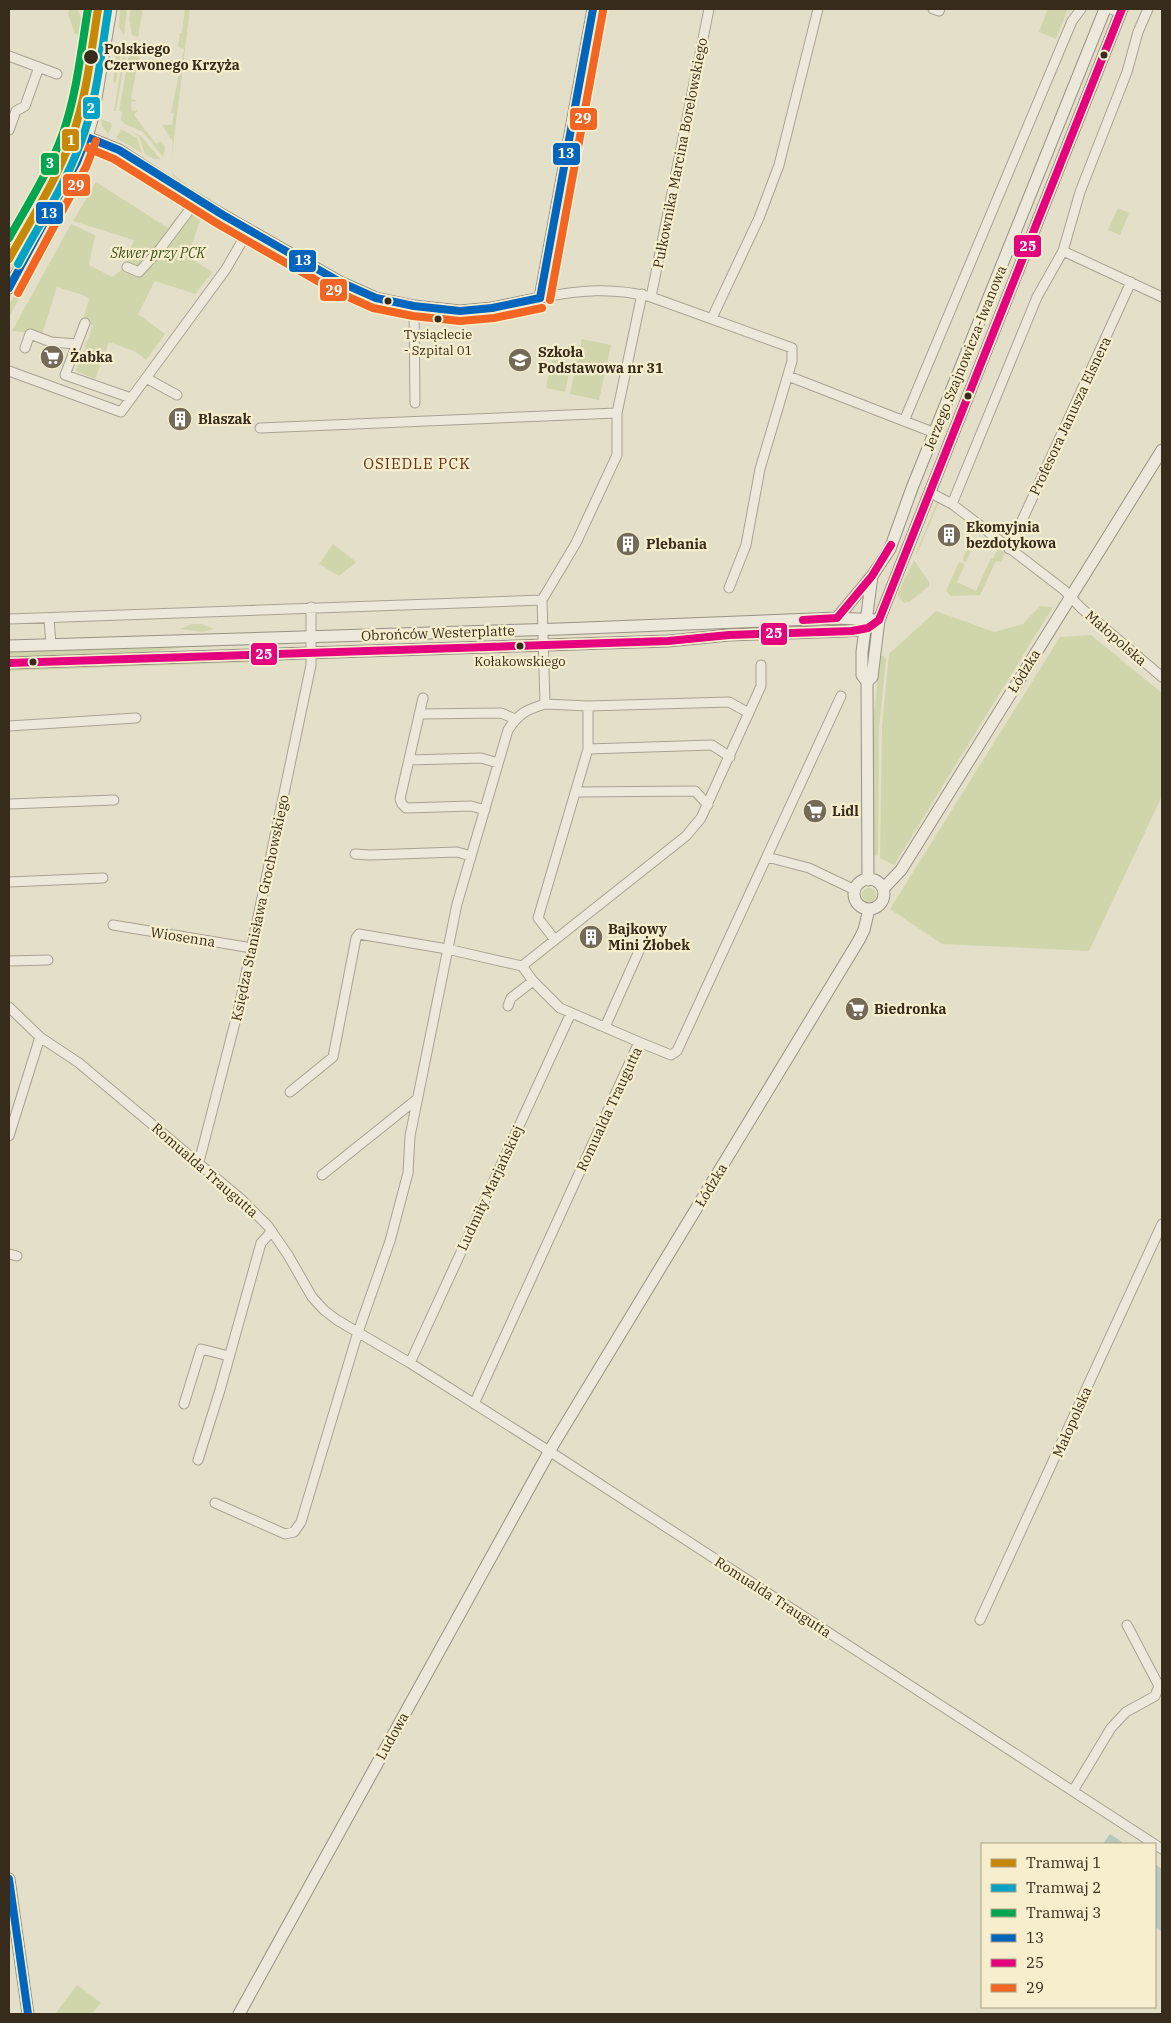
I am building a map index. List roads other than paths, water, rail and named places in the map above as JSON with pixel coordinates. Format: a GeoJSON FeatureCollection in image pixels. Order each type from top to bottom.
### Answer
{"type":"FeatureCollection","features":[{"type":"Feature","properties":{"kind":"main road"},"geometry":{"type":"LineString","coordinates":[[9,288],[77,162],[88,137],[111,9]]}},
{"type":"Feature","properties":{"kind":"main road"},"geometry":{"type":"LineString","coordinates":[[88,137],[119,150],[197,200],[340,282],[376,298],[414,306],[460,311],[492,308],[540,298],[593,9]]}},
{"type":"Feature","properties":{"kind":"main road","name":"Jerzego Szajnowicza-Iwanowa"},"geometry":{"type":"LineString","coordinates":[[867,682],[872,677],[872,576],[890,549],[1105,9]]}},
{"type":"Feature","properties":{"kind":"main road","name":"Jerzego Szajnowicza-Iwanowa"},"geometry":{"type":"LineString","coordinates":[[868,880],[866,862],[867,682],[862,675],[862,652],[871,623],[889,590],[929,492],[1118,10]]}},
{"type":"Feature","properties":{"kind":"main road","name":"Łódzka"},"geometry":{"type":"LineString","coordinates":[[883,889],[901,870],[1162,450]]}},
{"type":"Feature","properties":{"kind":"main road"},"geometry":{"type":"LineString","coordinates":[[837,618],[872,576]]}},
{"type":"Feature","properties":{"kind":"main road","name":"Obrońców Westerplatte"},"geometry":{"type":"LineString","coordinates":[[9,646],[542,630],[837,618],[871,623]]}},
{"type":"Feature","properties":{"kind":"main road","name":"Obrońców Westerplatte"},"geometry":{"type":"LineString","coordinates":[[9,664],[668,641],[871,623]]}},
{"type":"Feature","properties":{"kind":"main road"},"geometry":{"type":"LineString","coordinates":[[868,880],[876,881],[883,889],[884,896],[876,908],[869,909],[857,903],[855,890],[859,884],[868,880]]}},
{"type":"Feature","properties":{"kind":"main road","name":"Łódzka"},"geometry":{"type":"LineString","coordinates":[[547,1455],[859,940],[864,930],[869,909]]}},
{"type":"Feature","properties":{"kind":"main road","name":"Ludowa"},"geometry":{"type":"LineString","coordinates":[[239,2014],[547,1455]]}},
{"type":"Feature","properties":{"kind":"main road"},"geometry":{"type":"LineString","coordinates":[[9,1879],[28,2014]]}},
{"type":"Feature","properties":{"kind":"street","name":"Pułkownika Marcina Borelowskiego"},"geometry":{"type":"LineString","coordinates":[[647,296],[709,9]]}},
{"type":"Feature","properties":{"kind":"street"},"geometry":{"type":"LineString","coordinates":[[712,318],[759,218],[776,174],[818,9]]}},
{"type":"Feature","properties":{"kind":"street"},"geometry":{"type":"LineString","coordinates":[[904,421],[1072,21],[1080,9]]}},
{"type":"Feature","properties":{"kind":"street"},"geometry":{"type":"LineString","coordinates":[[952,504],[1037,297],[1063,251],[1080,192],[1127,72],[1138,32],[1148,9]]}},
{"type":"Feature","properties":{"kind":"street"},"geometry":{"type":"LineString","coordinates":[[9,56],[57,74]]}},
{"type":"Feature","properties":{"kind":"street"},"geometry":{"type":"LineString","coordinates":[[9,130],[16,111],[25,106],[39,67]]}},
{"type":"Feature","properties":{"kind":"street"},"geometry":{"type":"LineString","coordinates":[[127,267],[139,272],[160,249],[197,200]]}},
{"type":"Feature","properties":{"kind":"street"},"geometry":{"type":"LineString","coordinates":[[9,370],[121,412],[226,269],[249,229]]}},
{"type":"Feature","properties":{"kind":"street"},"geometry":{"type":"LineString","coordinates":[[1063,251],[1162,297]]}},
{"type":"Feature","properties":{"kind":"street","name":"Profesora Janusza Elsnera"},"geometry":{"type":"LineString","coordinates":[[1009,549],[1131,282]]}},
{"type":"Feature","properties":{"kind":"street"},"geometry":{"type":"LineString","coordinates":[[540,298],[597,290],[618,290],[647,296],[792,348],[792,360],[788,376],[760,469],[746,545],[729,588]]}},
{"type":"Feature","properties":{"kind":"street"},"geometry":{"type":"LineString","coordinates":[[545,704],[542,600],[576,543],[617,455],[617,413],[647,296]]}},
{"type":"Feature","properties":{"kind":"street"},"geometry":{"type":"LineString","coordinates":[[414,306],[415,403]]}},
{"type":"Feature","properties":{"kind":"street"},"geometry":{"type":"LineString","coordinates":[[85,323],[65,375],[130,398]]}},
{"type":"Feature","properties":{"kind":"street"},"geometry":{"type":"LineString","coordinates":[[25,348],[30,334],[51,342],[76,344]]}},
{"type":"Feature","properties":{"kind":"street"},"geometry":{"type":"LineString","coordinates":[[788,376],[935,433]]}},
{"type":"Feature","properties":{"kind":"street"},"geometry":{"type":"LineString","coordinates":[[146,378],[177,395]]}},
{"type":"Feature","properties":{"kind":"street"},"geometry":{"type":"LineString","coordinates":[[260,428],[617,413]]}},
{"type":"Feature","properties":{"kind":"street","name":"Małopolska"},"geometry":{"type":"LineString","coordinates":[[929,492],[952,504],[1071,596],[1162,678]]}},
{"type":"Feature","properties":{"kind":"street"},"geometry":{"type":"LineString","coordinates":[[9,619],[542,600]]}},
{"type":"Feature","properties":{"kind":"street","name":"Księdza Stanisława Grochowskiego"},"geometry":{"type":"LineString","coordinates":[[198,1162],[240,1007],[311,665],[311,608]]}},
{"type":"Feature","properties":{"kind":"street"},"geometry":{"type":"LineString","coordinates":[[49,619],[51,644]]}},
{"type":"Feature","properties":{"kind":"street"},"geometry":{"type":"LineString","coordinates":[[522,966],[686,836],[701,818],[761,686],[761,665]]}},
{"type":"Feature","properties":{"kind":"street","name":"Romualda Traugutta"},"geometry":{"type":"LineString","coordinates":[[474,1404],[639,1042],[671,1054],[676,1051],[841,696]]}},
{"type":"Feature","properties":{"kind":"street"},"geometry":{"type":"LineString","coordinates":[[423,698],[400,799],[402,804],[406,808],[471,806],[485,810]]}},
{"type":"Feature","properties":{"kind":"street"},"geometry":{"type":"LineString","coordinates":[[215,1503],[285,1534],[290,1534],[298,1529],[358,1332],[390,1241],[408,1173],[410,1136],[457,904],[508,730],[515,719],[526,710],[545,704],[588,706],[730,702],[749,713]]}},
{"type":"Feature","properties":{"kind":"street"},"geometry":{"type":"LineString","coordinates":[[556,940],[538,918],[588,749],[588,706]]}},
{"type":"Feature","properties":{"kind":"street"},"geometry":{"type":"LineString","coordinates":[[419,714],[502,713],[515,719]]}},
{"type":"Feature","properties":{"kind":"street"},"geometry":{"type":"LineString","coordinates":[[9,726],[136,718]]}},
{"type":"Feature","properties":{"kind":"street"},"geometry":{"type":"LineString","coordinates":[[588,749],[712,745],[730,757]]}},
{"type":"Feature","properties":{"kind":"street"},"geometry":{"type":"LineString","coordinates":[[409,760],[481,758],[498,763]]}},
{"type":"Feature","properties":{"kind":"street"},"geometry":{"type":"LineString","coordinates":[[576,792],[695,791],[708,805]]}},
{"type":"Feature","properties":{"kind":"street"},"geometry":{"type":"LineString","coordinates":[[9,804],[114,800]]}},
{"type":"Feature","properties":{"kind":"street"},"geometry":{"type":"LineString","coordinates":[[355,854],[457,852],[471,856]]}},
{"type":"Feature","properties":{"kind":"street"},"geometry":{"type":"LineString","coordinates":[[767,858],[809,868],[855,890]]}},
{"type":"Feature","properties":{"kind":"street"},"geometry":{"type":"LineString","coordinates":[[9,882],[103,878]]}},
{"type":"Feature","properties":{"kind":"street","name":"Wiosenna"},"geometry":{"type":"LineString","coordinates":[[114,925],[252,948]]}},
{"type":"Feature","properties":{"kind":"street"},"geometry":{"type":"LineString","coordinates":[[290,1092],[333,1057],[356,938],[360,934],[447,949],[522,966],[533,981],[560,1008],[639,1042]]}},
{"type":"Feature","properties":{"kind":"street"},"geometry":{"type":"LineString","coordinates":[[605,1027],[643,942],[641,936]]}},
{"type":"Feature","properties":{"kind":"street"},"geometry":{"type":"LineString","coordinates":[[9,961],[48,960]]}},
{"type":"Feature","properties":{"kind":"street"},"geometry":{"type":"LineString","coordinates":[[508,1006],[511,998],[533,981]]}},
{"type":"Feature","properties":{"kind":"street","name":"Romualda Traugutta"},"geometry":{"type":"LineString","coordinates":[[9,1007],[40,1037],[79,1063],[241,1199],[272,1232],[312,1297],[324,1310],[474,1404],[547,1455],[1153,1843]]}},
{"type":"Feature","properties":{"kind":"street","name":"Ludmiły Marjańskiej"},"geometry":{"type":"LineString","coordinates":[[410,1363],[571,1013]]}},
{"type":"Feature","properties":{"kind":"street"},"geometry":{"type":"LineString","coordinates":[[9,1136],[40,1037]]}},
{"type":"Feature","properties":{"kind":"street"},"geometry":{"type":"LineString","coordinates":[[322,1175],[417,1099]]}},
{"type":"Feature","properties":{"kind":"street","name":"Małopolska"},"geometry":{"type":"LineString","coordinates":[[980,1620],[1162,1224]]}},
{"type":"Feature","properties":{"kind":"street"},"geometry":{"type":"LineString","coordinates":[[198,1460],[261,1243],[272,1232]]}},
{"type":"Feature","properties":{"kind":"street"},"geometry":{"type":"LineString","coordinates":[[184,1404],[200,1349],[229,1356]]}},
{"type":"Feature","properties":{"kind":"street"},"geometry":{"type":"LineString","coordinates":[[1073,1791],[1111,1728],[1126,1712],[1155,1696],[1158,1692],[1159,1686],[1127,1625]]}},
{"type":"Feature","properties":{"kind":"tram line","name":"3"},"geometry":{"type":"LineString","coordinates":[[9,238],[45,174],[63,133],[75,87],[88,9]]}},
{"type":"Feature","properties":{"kind":"tram line","name":"1"},"geometry":{"type":"LineString","coordinates":[[9,259],[51,184],[72,137],[85,89],[98,9]]}},
{"type":"Feature","properties":{"kind":"tram line","name":"2"},"geometry":{"type":"LineString","coordinates":[[18,264],[60,189],[81,142],[95,93],[108,11]]}},
{"type":"Feature","properties":{"kind":"place","name":"Polskiego Czerwonego Krzyża"},"geometry":{"type":"Point","coordinates":[91,57]}},
{"type":"Feature","properties":{"kind":"place","name":"Tysiąclecie - Szpital 01"},"geometry":{"type":"Point","coordinates":[438,319]}},
{"type":"Feature","properties":{"kind":"place","name":"Żabka"},"geometry":{"type":"Point","coordinates":[52,357]}},
{"type":"Feature","properties":{"kind":"place","name":"Szkoła Podstawowa nr 31"},"geometry":{"type":"Point","coordinates":[520,360]}},
{"type":"Feature","properties":{"kind":"place","name":"Blaszak"},"geometry":{"type":"Point","coordinates":[180,419]}},
{"type":"Feature","properties":{"kind":"place","name":"Ekomyjnia bezdotykowa"},"geometry":{"type":"Point","coordinates":[949,535]}},
{"type":"Feature","properties":{"kind":"place","name":"Plebania"},"geometry":{"type":"Point","coordinates":[628,544]}},
{"type":"Feature","properties":{"kind":"place","name":"Kołakowskiego"},"geometry":{"type":"Point","coordinates":[520,646]}},
{"type":"Feature","properties":{"kind":"place","name":"Lidl"},"geometry":{"type":"Point","coordinates":[815,811]}},
{"type":"Feature","properties":{"kind":"place","name":"Bajkowy Mini Żłobek"},"geometry":{"type":"Point","coordinates":[591,937]}},
{"type":"Feature","properties":{"kind":"place","name":"Biedronka"},"geometry":{"type":"Point","coordinates":[857,1009]}},
{"type":"Feature","properties":{"kind":"district","name":"OSIEDLE PCK"},"geometry":{"type":"Point","coordinates":[417,463]}},
{"type":"Feature","properties":{"kind":"park label","name":"Skwer przy PCK"},"geometry":{"type":"Point","coordinates":[158,253]}}]}
